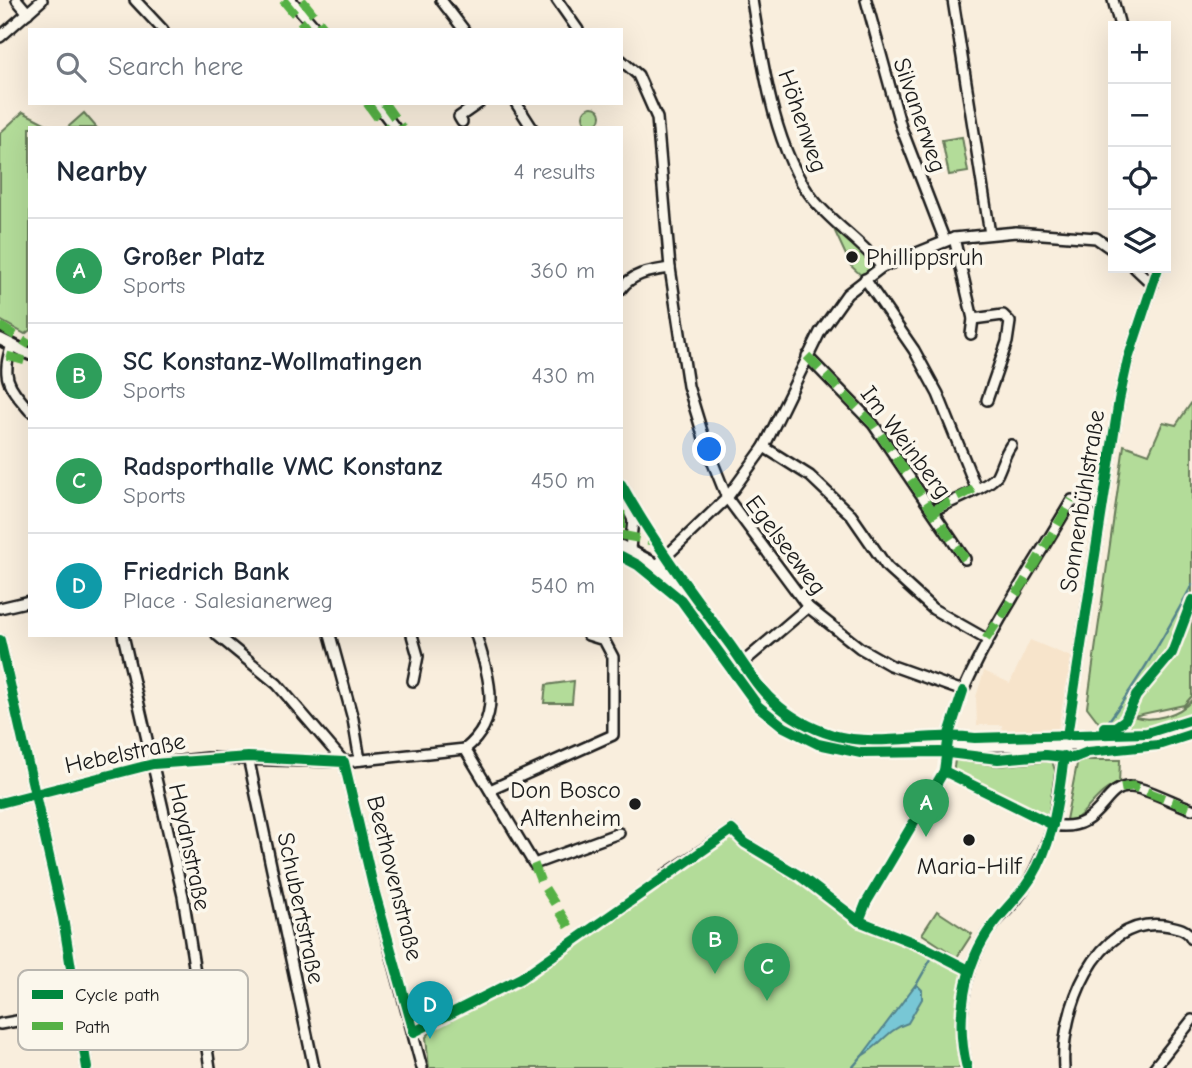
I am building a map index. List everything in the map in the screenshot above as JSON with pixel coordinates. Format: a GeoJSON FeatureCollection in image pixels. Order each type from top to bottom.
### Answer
{"type":"FeatureCollection","features":[{"type":"Feature","properties":{"kind":"main road"},"geometry":{"type":"LineString","coordinates":[[0,339],[28,353]]}},
{"type":"Feature","properties":{"kind":"main road"},"geometry":{"type":"LineString","coordinates":[[626,547],[657,565],[706,620],[762,699],[799,727],[837,742],[883,747],[1066,745],[1150,741],[1192,726]]}},
{"type":"Feature","properties":{"kind":"street"},"geometry":{"type":"LineString","coordinates":[[17,0],[28,13]]}},
{"type":"Feature","properties":{"kind":"street"},"geometry":{"type":"LineString","coordinates":[[0,37],[42,0]]}},
{"type":"Feature","properties":{"kind":"street"},"geometry":{"type":"LineString","coordinates":[[135,0],[161,28]]}},
{"type":"Feature","properties":{"kind":"street"},"geometry":{"type":"LineString","coordinates":[[291,0],[315,28]]}},
{"type":"Feature","properties":{"kind":"street"},"geometry":{"type":"LineString","coordinates":[[441,0],[462,28]]}},
{"type":"Feature","properties":{"kind":"street"},"geometry":{"type":"LineString","coordinates":[[557,0],[577,28]]}},
{"type":"Feature","properties":{"kind":"street","name":"Höhenweg"},"geometry":{"type":"LineString","coordinates":[[752,0],[761,55],[794,169],[814,200],[882,267]]}},
{"type":"Feature","properties":{"kind":"street","name":"Silvanerweg"},"geometry":{"type":"LineString","coordinates":[[866,0],[874,37],[901,127],[950,239],[972,319],[971,334]]}},
{"type":"Feature","properties":{"kind":"street"},"geometry":{"type":"LineString","coordinates":[[953,0],[990,234]]}},
{"type":"Feature","properties":{"kind":"street"},"geometry":{"type":"LineString","coordinates":[[1113,0],[1119,21]]}},
{"type":"Feature","properties":{"kind":"street","name":"Egelseeweg"},"geometry":{"type":"LineString","coordinates":[[623,62],[638,75],[657,118],[670,268],[688,386],[706,448],[727,498],[808,607],[860,648],[890,665],[963,691],[986,639]]}},
{"type":"Feature","properties":{"kind":"street"},"geometry":{"type":"LineString","coordinates":[[378,105],[394,126]]}},
{"type":"Feature","properties":{"kind":"street"},"geometry":{"type":"LineString","coordinates":[[461,122],[459,117],[476,105]]}},
{"type":"Feature","properties":{"kind":"street"},"geometry":{"type":"LineString","coordinates":[[517,105],[531,126]]}},
{"type":"Feature","properties":{"kind":"street"},"geometry":{"type":"LineString","coordinates":[[657,565],[727,498],[764,447],[807,356],[836,308],[865,279],[882,267],[950,239],[990,234],[1044,233],[1096,239],[1108,247]]}},
{"type":"Feature","properties":{"kind":"street"},"geometry":{"type":"LineString","coordinates":[[624,285],[642,273],[670,268]]}},
{"type":"Feature","properties":{"kind":"street"},"geometry":{"type":"LineString","coordinates":[[1140,273],[1153,285]]}},
{"type":"Feature","properties":{"kind":"street","name":"Sonnenbühlstraße"},"geometry":{"type":"LineString","coordinates":[[967,1068],[961,1030],[970,970],[984,938],[1016,900],[1038,867],[1052,825],[1128,359],[1157,273]]}},
{"type":"Feature","properties":{"kind":"street"},"geometry":{"type":"LineString","coordinates":[[865,279],[914,350],[938,394],[976,488]]}},
{"type":"Feature","properties":{"kind":"street"},"geometry":{"type":"LineString","coordinates":[[972,319],[1003,315],[1010,322],[1007,342],[987,400]]}},
{"type":"Feature","properties":{"kind":"street"},"geometry":{"type":"LineString","coordinates":[[12,345],[3,365],[7,384],[28,409]]}},
{"type":"Feature","properties":{"kind":"street","name":"Im Weinberg"},"geometry":{"type":"LineString","coordinates":[[807,356],[873,424],[965,559]]}},
{"type":"Feature","properties":{"kind":"street"},"geometry":{"type":"LineString","coordinates":[[934,510],[976,488],[986,486],[996,477],[1011,445]]}},
{"type":"Feature","properties":{"kind":"street"},"geometry":{"type":"LineString","coordinates":[[764,447],[810,476],[851,515],[887,567],[933,609],[986,639],[1023,584],[1072,500],[1102,506]]}},
{"type":"Feature","properties":{"kind":"street"},"geometry":{"type":"LineString","coordinates":[[623,499],[633,520],[626,547]]}},
{"type":"Feature","properties":{"kind":"street"},"geometry":{"type":"LineString","coordinates":[[0,608],[28,601]]}},
{"type":"Feature","properties":{"kind":"street"},"geometry":{"type":"LineString","coordinates":[[739,666],[808,607]]}},
{"type":"Feature","properties":{"kind":"street","name":"Haydnstraße"},"geometry":{"type":"LineString","coordinates":[[122,637],[183,896],[194,970]]}},
{"type":"Feature","properties":{"kind":"street","name":"Beethovenstraße"},"geometry":{"type":"LineString","coordinates":[[219,637],[276,684],[344,762],[373,886],[422,1068]]}},
{"type":"Feature","properties":{"kind":"street"},"geometry":{"type":"LineString","coordinates":[[331,637],[353,719],[360,760]]}},
{"type":"Feature","properties":{"kind":"street"},"geometry":{"type":"LineString","coordinates":[[413,637],[418,656],[413,681]]}},
{"type":"Feature","properties":{"kind":"street"},"geometry":{"type":"LineString","coordinates":[[477,637],[485,666],[490,715],[481,736],[465,749],[534,864],[619,832]]}},
{"type":"Feature","properties":{"kind":"street"},"geometry":{"type":"LineString","coordinates":[[490,790],[613,735],[613,657],[604,640],[594,637]]}},
{"type":"Feature","properties":{"kind":"street"},"geometry":{"type":"LineString","coordinates":[[0,640],[36,793],[72,970]]}},
{"type":"Feature","properties":{"kind":"street","name":"Hebelstraße"},"geometry":{"type":"LineString","coordinates":[[0,803],[153,764],[248,757],[344,762],[465,749]]}},
{"type":"Feature","properties":{"kind":"street","name":"Schubertstraße"},"geometry":{"type":"LineString","coordinates":[[248,757],[314,1068]]}},
{"type":"Feature","properties":{"kind":"street"},"geometry":{"type":"LineString","coordinates":[[1052,825],[1078,827],[1088,821],[1121,788],[1132,786],[1192,809]]}},
{"type":"Feature","properties":{"kind":"street"},"geometry":{"type":"LineString","coordinates":[[666,875],[732,830],[745,843],[800,876],[859,921],[922,946],[970,970]]}},
{"type":"Feature","properties":{"kind":"street"},"geometry":{"type":"LineString","coordinates":[[1064,1068],[1068,1027],[1077,997],[1089,970],[1107,944],[1122,933],[1160,925],[1191,936]]}},
{"type":"Feature","properties":{"kind":"street"},"geometry":{"type":"LineString","coordinates":[[414,1032],[521,978]]}},
{"type":"Feature","properties":{"kind":"street"},"geometry":{"type":"LineString","coordinates":[[1154,1068],[1192,1020]]}},
{"type":"Feature","properties":{"kind":"street"},"geometry":{"type":"LineString","coordinates":[[0,1024],[18,1021]]}},
{"type":"Feature","properties":{"kind":"street"},"geometry":{"type":"LineString","coordinates":[[85,1050],[87,1068]]}},
{"type":"Feature","properties":{"kind":"street","name":"Haydnstraße"},"geometry":{"type":"LineString","coordinates":[[207,1050],[210,1068]]}},
{"type":"Feature","properties":{"kind":"shaded area"},"geometry":{"type":"Polygon","coordinates":[[[1030,640],[1071,657],[1058,729],[1056,732],[1003,732],[1002,725],[977,725],[976,697],[984,671],[1010,683],[1030,640]]]}},
{"type":"Feature","properties":{"kind":"green space"},"geometry":{"type":"Polygon","coordinates":[[[592,107],[598,110],[601,116],[598,122],[592,125],[586,122],[583,116],[586,110],[592,107]]]}},
{"type":"Feature","properties":{"kind":"green space"},"geometry":{"type":"Polygon","coordinates":[[[23,112],[50,126],[28,126],[28,332],[25,334],[0,320],[0,133],[23,112]]]}},
{"type":"Feature","properties":{"kind":"green space"},"geometry":{"type":"Polygon","coordinates":[[[84,113],[95,126],[69,126],[84,113]]]}},
{"type":"Feature","properties":{"kind":"green space"},"geometry":{"type":"Polygon","coordinates":[[[962,137],[968,172],[949,175],[942,140],[962,137]]]}},
{"type":"Feature","properties":{"kind":"green space"},"geometry":{"type":"Polygon","coordinates":[[[825,210],[881,267],[865,279],[851,266],[825,210]]]}},
{"type":"Feature","properties":{"kind":"green space"},"geometry":{"type":"Polygon","coordinates":[[[1192,402],[1192,592],[1170,651],[1133,694],[1124,714],[1132,716],[1138,697],[1175,654],[1192,609],[1192,696],[1184,705],[1133,716],[1148,719],[1165,716],[1180,710],[1192,700],[1192,716],[1146,731],[1106,732],[1087,707],[1124,445],[1149,454],[1163,422],[1176,425],[1192,402]]]}},
{"type":"Feature","properties":{"kind":"green space"},"geometry":{"type":"Polygon","coordinates":[[[574,681],[572,703],[544,703],[546,685],[574,681]]]}},
{"type":"Feature","properties":{"kind":"green space"},"geometry":{"type":"Polygon","coordinates":[[[955,760],[999,766],[1052,761],[1057,777],[1050,823],[953,774],[955,760]]]}},
{"type":"Feature","properties":{"kind":"green space"},"geometry":{"type":"Polygon","coordinates":[[[1082,760],[1120,760],[1119,784],[1104,791],[1079,816],[1065,825],[1077,764],[1082,760]]]}},
{"type":"Feature","properties":{"kind":"green space"},"geometry":{"type":"Polygon","coordinates":[[[732,830],[859,921],[969,970],[965,996],[967,1068],[429,1068],[426,1037],[435,1027],[521,978],[732,830]]]}},
{"type":"Feature","properties":{"kind":"green space"},"geometry":{"type":"Polygon","coordinates":[[[937,911],[972,934],[957,957],[922,934],[937,911]]]}},
{"type":"Feature","properties":{"kind":"water"},"geometry":{"type":"Polygon","coordinates":[[[916,984],[922,990],[922,999],[908,1023],[895,1029],[862,1056],[916,984]]]}},
{"type":"Feature","properties":{"kind":"waterway"},"geometry":{"type":"LineString","coordinates":[[1105,721],[1108,722],[1142,672],[1192,585]]}},
{"type":"Feature","properties":{"kind":"waterway"},"geometry":{"type":"LineString","coordinates":[[915,987],[931,959]]}},
{"type":"Feature","properties":{"kind":"waterway"},"geometry":{"type":"LineString","coordinates":[[852,1068],[862,1056]]}},
{"type":"Feature","properties":{"kind":"marked path"},"geometry":{"type":"LineString","coordinates":[[283,0],[306,28]]}},
{"type":"Feature","properties":{"kind":"marked path"},"geometry":{"type":"LineString","coordinates":[[302,0],[324,28]]}},
{"type":"Feature","properties":{"kind":"marked path"},"geometry":{"type":"LineString","coordinates":[[368,105],[384,126]]}},
{"type":"Feature","properties":{"kind":"marked path"},"geometry":{"type":"LineString","coordinates":[[385,105],[401,126]]}},
{"type":"Feature","properties":{"kind":"marked path"},"geometry":{"type":"LineString","coordinates":[[0,326],[28,344]]}},
{"type":"Feature","properties":{"kind":"marked path"},"geometry":{"type":"LineString","coordinates":[[7,356],[28,361]]}},
{"type":"Feature","properties":{"kind":"marked path"},"geometry":{"type":"LineString","coordinates":[[807,356],[873,424],[965,559]]}},
{"type":"Feature","properties":{"kind":"marked path"},"geometry":{"type":"LineString","coordinates":[[934,510],[976,488]]}},
{"type":"Feature","properties":{"kind":"marked path"},"geometry":{"type":"LineString","coordinates":[[986,639],[1023,584],[1072,500]]}},
{"type":"Feature","properties":{"kind":"marked path"},"geometry":{"type":"LineString","coordinates":[[623,535],[653,541]]}},
{"type":"Feature","properties":{"kind":"marked path"},"geometry":{"type":"LineString","coordinates":[[1121,788],[1132,786],[1192,809]]}},
{"type":"Feature","properties":{"kind":"marked path"},"geometry":{"type":"LineString","coordinates":[[534,864],[541,882],[577,939]]}},
{"type":"Feature","properties":{"kind":"cycle path"},"geometry":{"type":"LineString","coordinates":[[1067,736],[1119,400],[1128,359],[1156,273]]}},
{"type":"Feature","properties":{"kind":"cycle path"},"geometry":{"type":"LineString","coordinates":[[623,487],[672,565],[760,688],[786,712],[816,729],[851,739],[868,740],[975,738],[1147,733],[1192,719]]}},
{"type":"Feature","properties":{"kind":"cycle path"},"geometry":{"type":"LineString","coordinates":[[623,557],[638,565],[681,600],[758,706],[784,727],[818,744],[861,753],[940,752],[998,759],[1045,755],[1073,758],[1088,752],[1158,745],[1192,734]]}},
{"type":"Feature","properties":{"kind":"cycle path"},"geometry":{"type":"LineString","coordinates":[[1104,727],[1115,727],[1125,720],[1136,696],[1172,653],[1192,600]]}},
{"type":"Feature","properties":{"kind":"cycle path"},"geometry":{"type":"LineString","coordinates":[[0,640],[63,918],[71,970]]}},
{"type":"Feature","properties":{"kind":"cycle path"},"geometry":{"type":"LineString","coordinates":[[859,921],[866,903],[944,771],[949,734],[963,691]]}},
{"type":"Feature","properties":{"kind":"cycle path"},"geometry":{"type":"LineString","coordinates":[[967,1068],[963,1050],[962,1012],[968,975],[983,940],[1028,882],[1044,853],[1056,812],[1064,756]]}},
{"type":"Feature","properties":{"kind":"cycle path"},"geometry":{"type":"LineString","coordinates":[[0,803],[153,764],[248,757],[344,762],[373,886],[414,1032],[521,978],[732,830],[745,843],[800,876],[859,921],[922,946],[969,970]]}},
{"type":"Feature","properties":{"kind":"cycle path"},"geometry":{"type":"LineString","coordinates":[[944,771],[1053,825]]}},
{"type":"Feature","properties":{"kind":"cycle path"},"geometry":{"type":"LineString","coordinates":[[84,1050],[87,1068]]}},
{"type":"Feature","properties":{"kind":"place","name":"Phillippsruh"},"geometry":{"type":"Point","coordinates":[852,257]}},
{"type":"Feature","properties":{"kind":"place","name":"Don Bosco Altenheim"},"geometry":{"type":"Point","coordinates":[635,804]}},
{"type":"Feature","properties":{"kind":"place","name":"Großer Platz"},"geometry":{"type":"Point","coordinates":[926,837]}},
{"type":"Feature","properties":{"kind":"place","name":"Maria-Hilf"},"geometry":{"type":"Point","coordinates":[969,840]}},
{"type":"Feature","properties":{"kind":"place","name":"SC Konstanz-Wollmatingen"},"geometry":{"type":"Point","coordinates":[715,974]}},
{"type":"Feature","properties":{"kind":"place","name":"Radsporthalle VMC Konstanz"},"geometry":{"type":"Point","coordinates":[767,1001]}},
{"type":"Feature","properties":{"kind":"place","name":"Friedrich Bank"},"geometry":{"type":"Point","coordinates":[430,1039]}}]}
